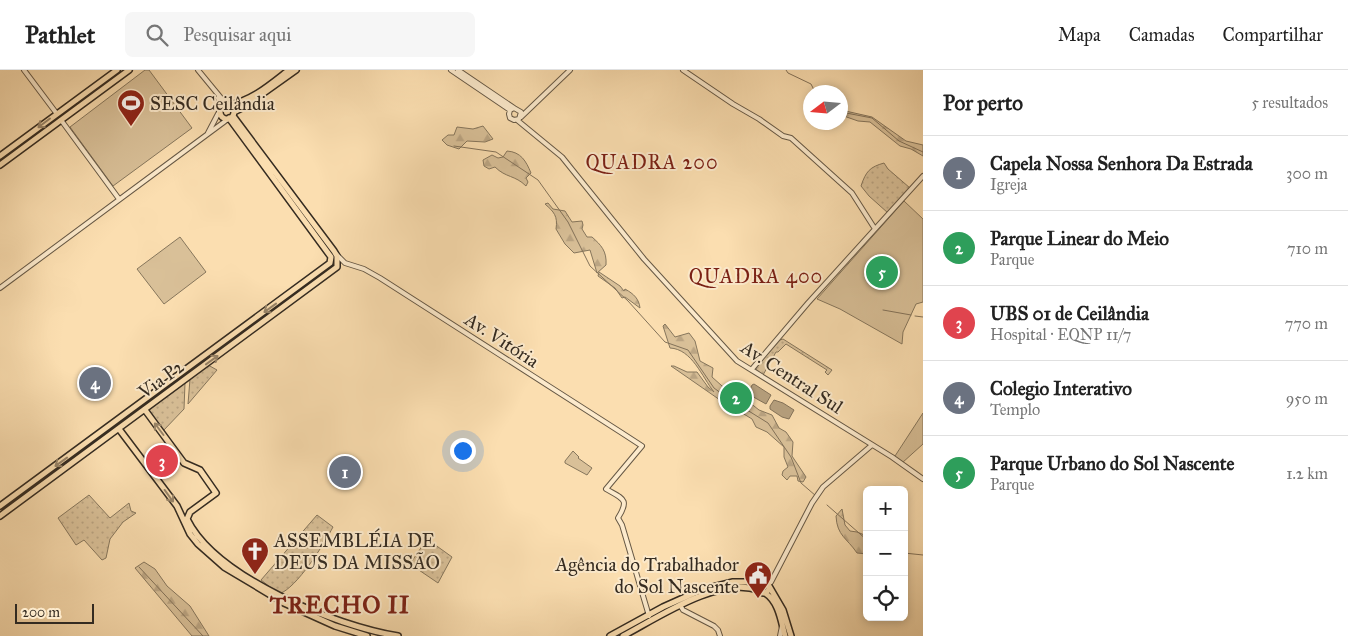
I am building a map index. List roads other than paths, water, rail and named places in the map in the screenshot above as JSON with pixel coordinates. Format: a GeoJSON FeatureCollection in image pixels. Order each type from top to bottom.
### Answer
{"type":"FeatureCollection","features":[{"type":"Feature","properties":{"kind":"main road"},"geometry":{"type":"LineString","coordinates":[[2,154],[118,70]]}},
{"type":"Feature","properties":{"kind":"main road"},"geometry":{"type":"LineString","coordinates":[[113,81],[110,81],[110,78],[118,70]]}},
{"type":"Feature","properties":{"kind":"main road"},"geometry":{"type":"LineString","coordinates":[[0,163],[129,70]]}},
{"type":"Feature","properties":{"kind":"main road"},"geometry":{"type":"LineString","coordinates":[[224,107],[252,97],[289,70]]}},
{"type":"Feature","properties":{"kind":"main road"},"geometry":{"type":"LineString","coordinates":[[224,107],[221,116],[232,117],[296,70]]}},
{"type":"Feature","properties":{"kind":"main road"},"geometry":{"type":"LineString","coordinates":[[66,116],[105,85],[106,82],[102,81]]}},
{"type":"Feature","properties":{"kind":"main road"},"geometry":{"type":"LineString","coordinates":[[224,107],[232,107],[232,117],[334,251],[337,266]]}},
{"type":"Feature","properties":{"kind":"main road"},"geometry":{"type":"LineString","coordinates":[[232,117],[240,110]]}},
{"type":"Feature","properties":{"kind":"main road","name":"Via P2"},"geometry":{"type":"LineString","coordinates":[[0,506],[332,261],[331,256],[232,117]]}},
{"type":"Feature","properties":{"kind":"main road"},"geometry":{"type":"LineString","coordinates":[[15,153],[11,152],[12,149],[32,132]]}},
{"type":"Feature","properties":{"kind":"main road"},"geometry":{"type":"LineString","coordinates":[[0,163],[8,156],[7,153],[2,154]]}},
{"type":"Feature","properties":{"kind":"main road","name":"Via P2"},"geometry":{"type":"LineString","coordinates":[[0,516],[252,331],[337,266]]}},
{"type":"Feature","properties":{"kind":"main road"},"geometry":{"type":"LineString","coordinates":[[248,324],[246,330],[252,331]]}},
{"type":"Feature","properties":{"kind":"main road"},"geometry":{"type":"LineString","coordinates":[[237,332],[240,330],[243,332],[244,336],[241,338]]}},
{"type":"Feature","properties":{"kind":"main road"},"geometry":{"type":"LineString","coordinates":[[172,380],[179,384]]}},
{"type":"Feature","properties":{"kind":"main road"},"geometry":{"type":"LineString","coordinates":[[172,380],[173,389]]}},
{"type":"Feature","properties":{"kind":"main road"},"geometry":{"type":"LineString","coordinates":[[145,410],[184,463],[200,470],[216,493],[188,514],[186,521]]}},
{"type":"Feature","properties":{"kind":"main road"},"geometry":{"type":"LineString","coordinates":[[118,429],[176,506],[186,521],[190,534],[213,555],[264,587],[299,606],[338,621],[387,635],[398,636]]}},
{"type":"Feature","properties":{"kind":"main road"},"geometry":{"type":"LineString","coordinates":[[76,451],[84,454]]}},
{"type":"Feature","properties":{"kind":"main road"},"geometry":{"type":"LineString","coordinates":[[76,451],[78,459]]}},
{"type":"Feature","properties":{"kind":"main road"},"geometry":{"type":"LineString","coordinates":[[219,559],[248,583],[278,600],[335,626],[366,636]]}},
{"type":"Feature","properties":{"kind":"main road"},"geometry":{"type":"LineString","coordinates":[[623,636],[663,607],[701,590],[734,582],[764,581],[769,585],[783,610],[791,636]]}},
{"type":"Feature","properties":{"kind":"main road"},"geometry":{"type":"LineString","coordinates":[[758,590],[760,582]]}},
{"type":"Feature","properties":{"kind":"main road"},"geometry":{"type":"LineString","coordinates":[[765,593],[768,591],[769,585]]}},
{"type":"Feature","properties":{"kind":"main road"},"geometry":{"type":"LineString","coordinates":[[646,619],[716,591],[744,587],[765,593],[774,602],[786,636]]}},
{"type":"Feature","properties":{"kind":"main road"},"geometry":{"type":"LineString","coordinates":[[610,636],[637,625]]}},
{"type":"Feature","properties":{"kind":"street"},"geometry":{"type":"LineString","coordinates":[[24,70],[57,114]]}},
{"type":"Feature","properties":{"kind":"street"},"geometry":{"type":"LineString","coordinates":[[198,70],[224,107],[206,136]]}},
{"type":"Feature","properties":{"kind":"street","name":"Av. Central Sul"},"geometry":{"type":"LineString","coordinates":[[451,70],[512,109]]}},
{"type":"Feature","properties":{"kind":"street","name":"Av. Central Sul"},"geometry":{"type":"LineString","coordinates":[[458,70],[521,116],[523,123],[562,157],[644,259],[691,312],[738,360],[923,479]]}},
{"type":"Feature","properties":{"kind":"street"},"geometry":{"type":"LineString","coordinates":[[521,116],[570,70]]}},
{"type":"Feature","properties":{"kind":"street"},"geometry":{"type":"LineString","coordinates":[[683,70],[783,136],[791,138],[852,193],[875,229]]}},
{"type":"Feature","properties":{"kind":"street","name":"Av. Central Sul"},"geometry":{"type":"LineString","coordinates":[[512,109],[509,114],[510,118],[514,120],[521,116]]}},
{"type":"Feature","properties":{"kind":"street"},"geometry":{"type":"LineString","coordinates":[[0,288],[232,117]]}},
{"type":"Feature","properties":{"kind":"street"},"geometry":{"type":"LineString","coordinates":[[61,120],[120,199]]}},
{"type":"Feature","properties":{"kind":"street"},"geometry":{"type":"LineString","coordinates":[[752,369],[808,303],[923,176]]}},
{"type":"Feature","properties":{"kind":"street"},"geometry":{"type":"LineString","coordinates":[[334,251],[345,263],[337,266]]}},
{"type":"Feature","properties":{"kind":"street","name":"Av. Vitória"},"geometry":{"type":"LineString","coordinates":[[345,263],[364,269],[380,278],[642,446],[606,489],[621,498],[624,503],[618,518],[622,525],[646,619]]}},
{"type":"Feature","properties":{"kind":"street"},"geometry":{"type":"LineString","coordinates":[[769,585],[820,490],[872,445]]}},
{"type":"Feature","properties":{"kind":"street"},"geometry":{"type":"LineString","coordinates":[[680,605],[683,610],[714,626],[720,636]]}},
{"type":"Feature","properties":{"kind":"street"},"geometry":{"type":"LineString","coordinates":[[780,636],[782,624]]}},
{"type":"Feature","properties":{"kind":"waterway"},"geometry":{"type":"LineString","coordinates":[[786,70],[788,73],[812,85]]}},
{"type":"Feature","properties":{"kind":"waterway"},"geometry":{"type":"LineString","coordinates":[[848,113],[872,118],[899,141],[923,152]]}},
{"type":"Feature","properties":{"kind":"waterway"},"geometry":{"type":"LineString","coordinates":[[454,146],[496,152],[538,180],[568,222],[590,266],[628,301],[665,342],[688,350],[714,388],[729,399]]}},
{"type":"Feature","properties":{"kind":"waterway"},"geometry":{"type":"LineString","coordinates":[[883,310],[911,315]]}},
{"type":"Feature","properties":{"kind":"waterway"},"geometry":{"type":"LineString","coordinates":[[915,316],[923,317]]}},
{"type":"Feature","properties":{"kind":"waterway"},"geometry":{"type":"LineString","coordinates":[[731,400],[768,423],[791,457],[801,483],[816,496]]}},
{"type":"Feature","properties":{"kind":"waterway"},"geometry":{"type":"LineString","coordinates":[[827,505],[863,536]]}},
{"type":"Feature","properties":{"kind":"waterway"},"geometry":{"type":"LineString","coordinates":[[908,553],[923,555]]}},
{"type":"Feature","properties":{"kind":"waterway"},"geometry":{"type":"LineString","coordinates":[[139,567],[203,636]]}},
{"type":"Feature","properties":{"kind":"place","name":"SESC Ceilândia"},"geometry":{"type":"Point","coordinates":[131,127]}},
{"type":"Feature","properties":{"kind":"place","name":"Parque Urbano do Sol Nascente"},"geometry":{"type":"Point","coordinates":[882,272]}},
{"type":"Feature","properties":{"kind":"place","name":"Colegio Interativo"},"geometry":{"type":"Point","coordinates":[95,383]}},
{"type":"Feature","properties":{"kind":"place","name":"Parque Linear do Meio"},"geometry":{"type":"Point","coordinates":[736,398]}},
{"type":"Feature","properties":{"kind":"place","name":"UBS 01 de Ceilândia"},"geometry":{"type":"Point","coordinates":[162,461]}},
{"type":"Feature","properties":{"kind":"place","name":"Capela Nossa Senhora Da Estrada"},"geometry":{"type":"Point","coordinates":[345,472]}},
{"type":"Feature","properties":{"kind":"place","name":"ASSEMBLÉIA DE DEUS DA MISSÃO"},"geometry":{"type":"Point","coordinates":[255,575]}},
{"type":"Feature","properties":{"kind":"place","name":"Agência do Trabalhador do Sol Nascente"},"geometry":{"type":"Point","coordinates":[758,599]}},
{"type":"Feature","properties":{"kind":"district","name":"QUADRA 200"},"geometry":{"type":"Point","coordinates":[652,162]}},
{"type":"Feature","properties":{"kind":"district","name":"QUADRA 400"},"geometry":{"type":"Point","coordinates":[756,276]}},
{"type":"Feature","properties":{"kind":"district","name":"TRECHO II"},"geometry":{"type":"Point","coordinates":[340,605]}}]}
